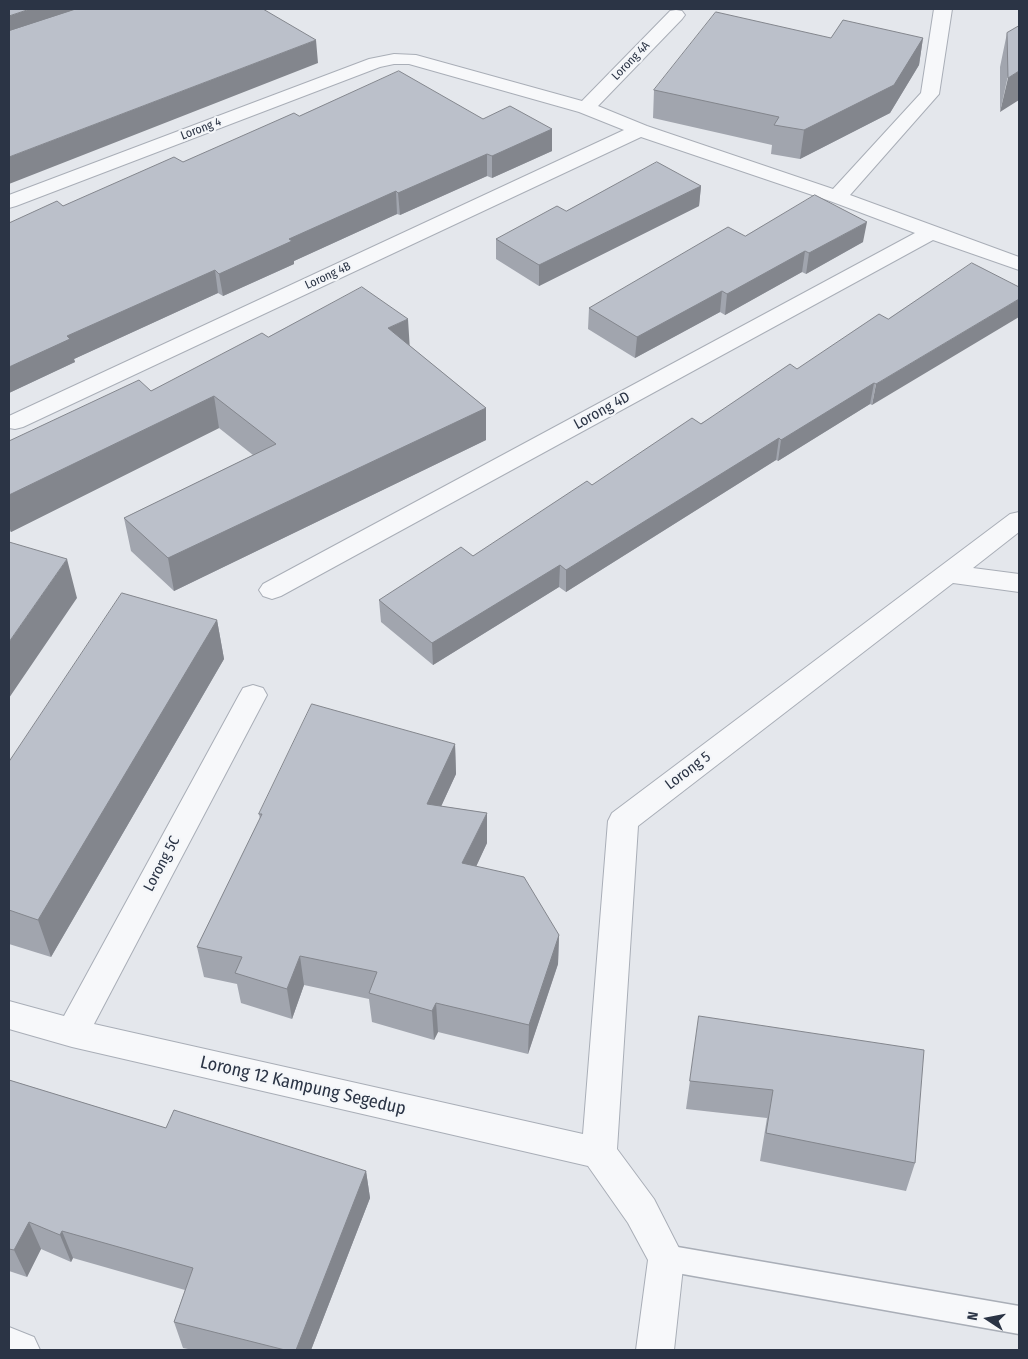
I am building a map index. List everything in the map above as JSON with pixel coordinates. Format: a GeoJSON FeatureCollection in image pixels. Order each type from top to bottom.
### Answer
{"type":"FeatureCollection","features":[{"type":"Feature","properties":{"kind":"street"},"geometry":{"type":"LineString","coordinates":[[837,197],[930,94],[943,9]]}},
{"type":"Feature","properties":{"kind":"street","name":"Lorong 4A"},"geometry":{"type":"LineString","coordinates":[[586,108],[676,15]]}},
{"type":"Feature","properties":{"kind":"street","name":"Lorong 4"},"geometry":{"type":"LineString","coordinates":[[9,202],[376,63],[394,59],[410,59],[586,108]]}},
{"type":"Feature","properties":{"kind":"street"},"geometry":{"type":"LineString","coordinates":[[586,108],[640,130],[837,197],[1019,264]]}},
{"type":"Feature","properties":{"kind":"street","name":"Lorong 4B"},"geometry":{"type":"LineString","coordinates":[[15,422],[640,130]]}},
{"type":"Feature","properties":{"kind":"street","name":"Lorong 4D"},"geometry":{"type":"LineString","coordinates":[[272,590],[932,232]]}},
{"type":"Feature","properties":{"kind":"street","name":"Lorong 5"},"geometry":{"type":"LineString","coordinates":[[599,1153],[623,821],[952,574],[1019,520]]}},
{"type":"Feature","properties":{"kind":"street"},"geometry":{"type":"LineString","coordinates":[[952,574],[1019,583]]}},
{"type":"Feature","properties":{"kind":"street","name":"Lorong 5C"},"geometry":{"type":"LineString","coordinates":[[72,1033],[253,695]]}},
{"type":"Feature","properties":{"kind":"street","name":"Lorong 12 Kampung Segedup"},"geometry":{"type":"LineString","coordinates":[[9,1014],[72,1033],[599,1153]]}},
{"type":"Feature","properties":{"kind":"street"},"geometry":{"type":"LineString","coordinates":[[599,1153],[641,1211],[666,1258],[655,1350]]}},
{"type":"Feature","properties":{"kind":"street"},"geometry":{"type":"LineString","coordinates":[[9,1346],[22,1350]]}},
{"type":"Feature","properties":{"kind":"lane"},"geometry":{"type":"LineString","coordinates":[[666,1258],[1019,1320]]}},
{"type":"Feature","properties":{"kind":"building"},"geometry":{"type":"Polygon","coordinates":[[[9,9],[30,9],[9,16],[9,9]]]}},
{"type":"Feature","properties":{"kind":"building"},"geometry":{"type":"Polygon","coordinates":[[[76,9],[263,9],[316,40],[9,157],[9,31],[76,9]]]}},
{"type":"Feature","properties":{"kind":"building"},"geometry":{"type":"Polygon","coordinates":[[[716,12],[831,38],[843,20],[923,38],[894,85],[804,130],[774,125],[779,117],[654,90],[716,12]]]}},
{"type":"Feature","properties":{"kind":"building"},"geometry":{"type":"Polygon","coordinates":[[[1019,26],[1019,71],[1008,78],[1007,33],[1019,26]]]}},
{"type":"Feature","properties":{"kind":"building"},"geometry":{"type":"Polygon","coordinates":[[[399,71],[483,119],[510,106],[552,129],[492,156],[487,154],[398,193],[396,191],[289,239],[292,241],[219,274],[215,270],[67,336],[70,339],[9,367],[9,223],[57,201],[63,206],[174,157],[183,162],[294,113],[299,116],[399,71]]]}},
{"type":"Feature","properties":{"kind":"building"},"geometry":{"type":"Polygon","coordinates":[[[657,162],[701,186],[539,265],[496,239],[557,206],[566,211],[657,162]]]}},
{"type":"Feature","properties":{"kind":"building"},"geometry":{"type":"Polygon","coordinates":[[[815,195],[867,222],[809,253],[805,251],[727,294],[722,291],[637,337],[589,308],[728,227],[745,236],[815,195]]]}},
{"type":"Feature","properties":{"kind":"building"},"geometry":{"type":"Polygon","coordinates":[[[972,263],[1019,287],[1019,299],[876,384],[874,383],[781,440],[779,438],[566,570],[560,565],[432,643],[379,600],[461,547],[473,556],[587,481],[592,485],[692,418],[701,424],[790,364],[797,369],[879,314],[888,319],[972,263]]]}},
{"type":"Feature","properties":{"kind":"building"},"geometry":{"type":"Polygon","coordinates":[[[362,287],[408,319],[388,328],[486,408],[168,558],[124,518],[276,444],[214,396],[9,495],[9,441],[139,380],[151,391],[262,333],[268,337],[362,287]]]}},
{"type":"Feature","properties":{"kind":"building"},"geometry":{"type":"Polygon","coordinates":[[[9,542],[67,559],[9,642],[9,542]]]}},
{"type":"Feature","properties":{"kind":"building"},"geometry":{"type":"Polygon","coordinates":[[[122,593],[217,620],[38,920],[9,910],[9,762],[122,593]]]}},
{"type":"Feature","properties":{"kind":"building"},"geometry":{"type":"Polygon","coordinates":[[[312,704],[455,744],[427,804],[487,813],[462,863],[524,877],[559,935],[529,1025],[436,1003],[432,1011],[369,993],[377,972],[300,956],[287,989],[235,973],[242,957],[197,947],[262,814],[259,814],[312,704]]]}},
{"type":"Feature","properties":{"kind":"building"},"geometry":{"type":"Polygon","coordinates":[[[699,1016],[924,1050],[915,1163],[766,1133],[773,1090],[690,1081],[699,1016]]]}},
{"type":"Feature","properties":{"kind":"building"},"geometry":{"type":"Polygon","coordinates":[[[9,1080],[166,1128],[174,1110],[366,1171],[296,1350],[285,1350],[174,1322],[193,1268],[62,1231],[60,1235],[29,1222],[14,1250],[9,1249],[9,1080]]]}}]}
